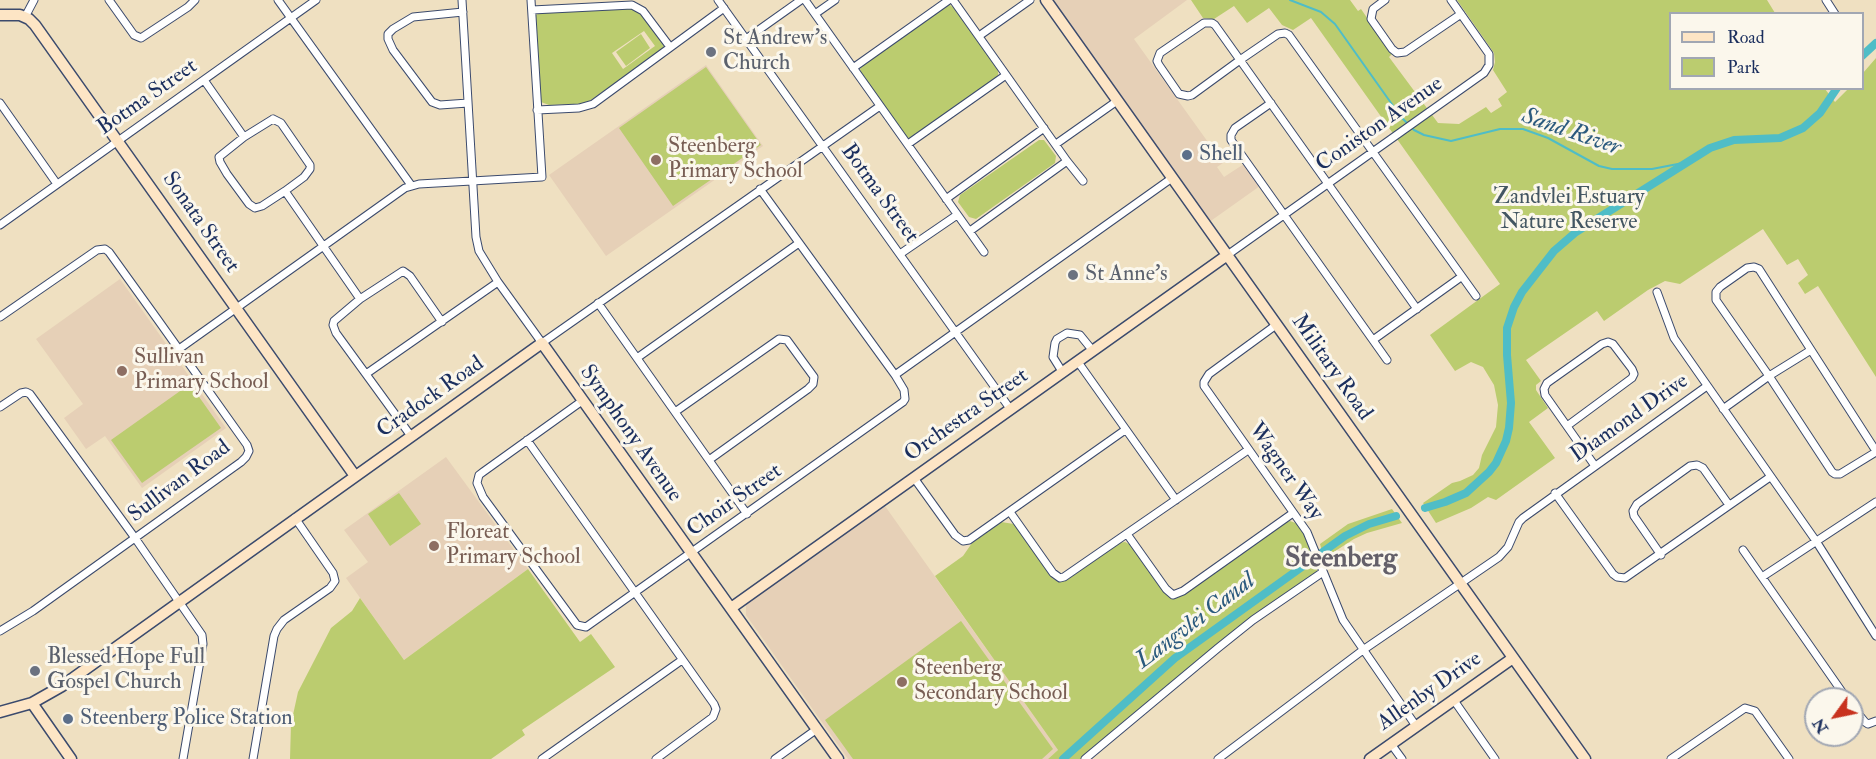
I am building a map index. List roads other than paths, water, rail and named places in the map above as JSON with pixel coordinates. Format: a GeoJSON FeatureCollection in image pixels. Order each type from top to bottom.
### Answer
{"type":"FeatureCollection","features":[{"type":"Feature","properties":{"kind":"street"},"geometry":{"type":"LineString","coordinates":[[0,15],[25,16],[34,0]]}},
{"type":"Feature","properties":{"kind":"street"},"geometry":{"type":"LineString","coordinates":[[109,0],[134,35],[141,38],[195,0]]}},
{"type":"Feature","properties":{"kind":"street"},"geometry":{"type":"LineString","coordinates":[[278,0],[411,186]]}},
{"type":"Feature","properties":{"kind":"street","name":"Botma Street"},"geometry":{"type":"LineString","coordinates":[[0,225],[316,0]]}},
{"type":"Feature","properties":{"kind":"street","name":"Symphony Avenue"},"geometry":{"type":"LineString","coordinates":[[462,0],[478,251],[838,759]]}},
{"type":"Feature","properties":{"kind":"street"},"geometry":{"type":"LineString","coordinates":[[179,349],[411,186],[542,177],[531,0]]}},
{"type":"Feature","properties":{"kind":"street","name":"Botma Street"},"geometry":{"type":"LineString","coordinates":[[718,0],[1011,410]]}},
{"type":"Feature","properties":{"kind":"street"},"geometry":{"type":"LineString","coordinates":[[746,39],[803,0],[816,14],[984,252]]}},
{"type":"Feature","properties":{"kind":"street"},"geometry":{"type":"LineString","coordinates":[[816,14],[836,0]]}},
{"type":"Feature","properties":{"kind":"street"},"geometry":{"type":"LineString","coordinates":[[853,68],[949,0]]}},
{"type":"Feature","properties":{"kind":"street"},"geometry":{"type":"LineString","coordinates":[[953,0],[1083,181]]}},
{"type":"Feature","properties":{"kind":"street"},"geometry":{"type":"LineString","coordinates":[[979,36],[1029,0]]}},
{"type":"Feature","properties":{"kind":"street","name":"Military Road"},"geometry":{"type":"LineString","coordinates":[[1046,0],[1585,759]]}},
{"type":"Feature","properties":{"kind":"street"},"geometry":{"type":"LineString","coordinates":[[1385,0],[1373,9],[1371,19],[1397,53],[1405,52],[1461,14]]}},
{"type":"Feature","properties":{"kind":"street","name":"Coniston Avenue"},"geometry":{"type":"LineString","coordinates":[[1226,256],[1482,74],[1489,66],[1490,59],[1487,50],[1451,0]]}},
{"type":"Feature","properties":{"kind":"street"},"geometry":{"type":"LineString","coordinates":[[532,10],[632,5],[643,10],[670,47]]}},
{"type":"Feature","properties":{"kind":"street"},"geometry":{"type":"LineString","coordinates":[[537,110],[579,108],[593,104],[724,8]]}},
{"type":"Feature","properties":{"kind":"street"},"geometry":{"type":"LineString","coordinates":[[463,12],[413,17],[393,29],[388,34],[388,39],[393,50],[432,102],[440,105],[468,103]]}},
{"type":"Feature","properties":{"kind":"street","name":"Sonata Street"},"geometry":{"type":"LineString","coordinates":[[25,16],[35,25],[355,476]]}},
{"type":"Feature","properties":{"kind":"street"},"geometry":{"type":"LineString","coordinates":[[1417,309],[1271,103],[1240,60],[1212,22],[1199,25],[1158,56],[1158,65],[1179,94],[1192,95],[1240,60],[1278,34],[1289,35],[1476,296]]}},
{"type":"Feature","properties":{"kind":"street"},"geometry":{"type":"LineString","coordinates":[[908,144],[1006,75]]}},
{"type":"Feature","properties":{"kind":"street"},"geometry":{"type":"LineString","coordinates":[[204,80],[244,137]]}},
{"type":"Feature","properties":{"kind":"street"},"geometry":{"type":"LineString","coordinates":[[1056,144],[1117,101]]}},
{"type":"Feature","properties":{"kind":"street"},"geometry":{"type":"LineString","coordinates":[[0,103],[57,184]]}},
{"type":"Feature","properties":{"kind":"street"},"geometry":{"type":"LineString","coordinates":[[1271,103],[1235,128],[1231,140],[1387,360]]}},
{"type":"Feature","properties":{"kind":"street","name":"Cradock Road"},"geometry":{"type":"LineString","coordinates":[[0,712],[32,703],[62,686],[598,303],[880,106]]}},
{"type":"Feature","properties":{"kind":"street"},"geometry":{"type":"LineString","coordinates":[[276,119],[311,167],[309,172],[285,191],[255,208],[249,204],[219,160],[220,155],[270,120],[276,119]]}},
{"type":"Feature","properties":{"kind":"street"},"geometry":{"type":"LineString","coordinates":[[946,199],[1044,128]]}},
{"type":"Feature","properties":{"kind":"street"},"geometry":{"type":"LineString","coordinates":[[970,231],[1068,161]]}},
{"type":"Feature","properties":{"kind":"street"},"geometry":{"type":"LineString","coordinates":[[760,189],[895,375],[1172,178]]}},
{"type":"Feature","properties":{"kind":"street"},"geometry":{"type":"LineString","coordinates":[[285,191],[360,299]]}},
{"type":"Feature","properties":{"kind":"street"},"geometry":{"type":"LineString","coordinates":[[900,254],[957,215]]}},
{"type":"Feature","properties":{"kind":"street"},"geometry":{"type":"LineString","coordinates":[[637,358],[798,243]]}},
{"type":"Feature","properties":{"kind":"street","name":"Sullivan Road"},"geometry":{"type":"LineString","coordinates":[[0,631],[33,611],[241,462],[248,453],[247,445],[110,252],[103,248],[96,250],[1,315]]}},
{"type":"Feature","properties":{"kind":"street","name":"Orchestra Street"},"geometry":{"type":"LineString","coordinates":[[731,608],[1226,256]]}},
{"type":"Feature","properties":{"kind":"street"},"geometry":{"type":"LineString","coordinates":[[1754,267],[1760,270],[1876,451],[1840,474],[1833,473],[1769,376],[1715,299],[1720,287],[1747,268],[1754,267]]}},
{"type":"Feature","properties":{"kind":"street"},"geometry":{"type":"LineString","coordinates":[[411,436],[336,333],[334,321],[360,299],[398,273],[405,271],[442,322]]}},
{"type":"Feature","properties":{"kind":"street"},"geometry":{"type":"LineString","coordinates":[[1374,340],[1461,277]]}},
{"type":"Feature","properties":{"kind":"street"},"geometry":{"type":"LineString","coordinates":[[366,374],[498,282]]}},
{"type":"Feature","properties":{"kind":"street"},"geometry":{"type":"LineString","coordinates":[[1658,292],[1674,339],[1707,386]]}},
{"type":"Feature","properties":{"kind":"street"},"geometry":{"type":"LineString","coordinates":[[598,303],[747,514]]}},
{"type":"Feature","properties":{"kind":"street","name":"Wagner Way"},"geometry":{"type":"LineString","coordinates":[[1276,325],[1209,374],[1204,382],[1206,392],[1310,537],[1343,620],[1416,726]]}},
{"type":"Feature","properties":{"kind":"street"},"geometry":{"type":"LineString","coordinates":[[1063,373],[1053,357],[1055,343],[1058,339],[1067,333],[1080,335],[1093,351]]}},
{"type":"Feature","properties":{"kind":"street"},"geometry":{"type":"LineString","coordinates":[[675,412],[779,339],[787,340],[813,377],[813,384],[709,460]]}},
{"type":"Feature","properties":{"kind":"street"},"geometry":{"type":"LineString","coordinates":[[1567,426],[1632,378],[1632,369],[1613,344],[1608,342],[1602,344],[1544,387],[1545,395],[1594,466]]}},
{"type":"Feature","properties":{"kind":"street"},"geometry":{"type":"LineString","coordinates":[[1722,409],[1811,350]]}},
{"type":"Feature","properties":{"kind":"street"},"geometry":{"type":"LineString","coordinates":[[1078,362],[1176,500]]}},
{"type":"Feature","properties":{"kind":"street","name":"Choir Street"},"geometry":{"type":"LineString","coordinates":[[527,440],[479,475],[477,483],[483,497],[577,625],[586,627],[903,402],[904,390],[895,375]]}},
{"type":"Feature","properties":{"kind":"street","name":"Diamond Drive"},"geometry":{"type":"LineString","coordinates":[[1218,759],[1363,650],[1499,557],[1508,547],[1523,518],[1707,386],[1816,541],[1876,636]]}},
{"type":"Feature","properties":{"kind":"street"},"geometry":{"type":"LineString","coordinates":[[0,407],[21,393],[30,394],[135,538],[202,636],[203,644],[183,759]]}},
{"type":"Feature","properties":{"kind":"street"},"geometry":{"type":"LineString","coordinates":[[582,400],[527,440],[714,704],[715,713],[710,720],[656,759]]}},
{"type":"Feature","properties":{"kind":"street"},"geometry":{"type":"LineString","coordinates":[[914,478],[955,535],[963,541],[974,537],[1125,430]]}},
{"type":"Feature","properties":{"kind":"street"},"geometry":{"type":"LineString","coordinates":[[1010,512],[1053,573],[1060,578],[1069,575],[1248,450]]}},
{"type":"Feature","properties":{"kind":"street"},"geometry":{"type":"LineString","coordinates":[[1661,555],[1634,516],[1633,511],[1637,504],[1690,466],[1697,465],[1703,468],[1730,505]]}},
{"type":"Feature","properties":{"kind":"street"},"geometry":{"type":"LineString","coordinates":[[1555,493],[1617,577],[1621,578],[1629,577],[1770,477]]}},
{"type":"Feature","properties":{"kind":"street"},"geometry":{"type":"LineString","coordinates":[[1762,577],[1876,502]]}},
{"type":"Feature","properties":{"kind":"street"},"geometry":{"type":"LineString","coordinates":[[1127,534],[1166,589],[1173,595],[1184,591],[1293,513]]}},
{"type":"Feature","properties":{"kind":"street"},"geometry":{"type":"LineString","coordinates":[[253,759],[277,629],[284,620],[330,588],[335,581],[333,573],[295,518]]}},
{"type":"Feature","properties":{"kind":"street"},"geometry":{"type":"LineString","coordinates":[[1743,550],[1839,687]]}},
{"type":"Feature","properties":{"kind":"street"},"geometry":{"type":"LineString","coordinates":[[1085,759],[1181,677],[1253,620],[1323,572]]}},
{"type":"Feature","properties":{"kind":"street","name":"Allenby Drive"},"geometry":{"type":"LineString","coordinates":[[1370,759],[1513,658]]}},
{"type":"Feature","properties":{"kind":"street"},"geometry":{"type":"LineString","coordinates":[[542,759],[682,660]]}},
{"type":"Feature","properties":{"kind":"street"},"geometry":{"type":"LineString","coordinates":[[1453,699],[1496,759]]}},
{"type":"Feature","properties":{"kind":"street"},"geometry":{"type":"LineString","coordinates":[[32,703],[71,759]]}},
{"type":"Feature","properties":{"kind":"street"},"geometry":{"type":"LineString","coordinates":[[1671,759],[1745,708],[1755,711],[1789,759]]}},
{"type":"Feature","properties":{"kind":"street"},"geometry":{"type":"LineString","coordinates":[[775,759],[817,729]]}},
{"type":"Feature","properties":{"kind":"street"},"geometry":{"type":"LineString","coordinates":[[1391,744],[1402,759]]}},
{"type":"Feature","properties":{"kind":"waterway","name":"Sand River"},"geometry":{"type":"LineString","coordinates":[[1290,0],[1321,12],[1335,24],[1401,117],[1414,130],[1424,135],[1451,141],[1500,129],[1523,129],[1548,138],[1599,166],[1612,169],[1652,169],[1688,162]]}},
{"type":"Feature","properties":{"kind":"waterway","name":"Langvlei Canal"},"geometry":{"type":"LineString","coordinates":[[1864,54],[1876,43]]}},
{"type":"Feature","properties":{"kind":"waterway","name":"Langvlei Canal"},"geometry":{"type":"LineString","coordinates":[[1425,508],[1466,493],[1496,463],[1509,428],[1511,403],[1507,328],[1522,292],[1554,251],[1576,232],[1710,148],[1734,140],[1780,138],[1803,128],[1820,113],[1836,90]]}},
{"type":"Feature","properties":{"kind":"waterway","name":"Langvlei Canal"},"geometry":{"type":"LineString","coordinates":[[1063,759],[1175,658],[1345,536],[1369,524],[1396,516]]}},
{"type":"Feature","properties":{"kind":"place","name":"St Andrew's Church"},"geometry":{"type":"Point","coordinates":[711,52]}},
{"type":"Feature","properties":{"kind":"place","name":"Shell"},"geometry":{"type":"Point","coordinates":[1187,155]}},
{"type":"Feature","properties":{"kind":"place","name":"Steenberg Primary School"},"geometry":{"type":"Point","coordinates":[656,160]}},
{"type":"Feature","properties":{"kind":"place","name":"St Anne's"},"geometry":{"type":"Point","coordinates":[1073,275]}},
{"type":"Feature","properties":{"kind":"place","name":"Sullivan Primary School"},"geometry":{"type":"Point","coordinates":[122,371]}},
{"type":"Feature","properties":{"kind":"place","name":"Floreat Primary School"},"geometry":{"type":"Point","coordinates":[434,546]}},
{"type":"Feature","properties":{"kind":"place","name":"Blessed Hope Full Gospel Church"},"geometry":{"type":"Point","coordinates":[35,671]}},
{"type":"Feature","properties":{"kind":"place","name":"Steenberg Secondary School"},"geometry":{"type":"Point","coordinates":[902,682]}},
{"type":"Feature","properties":{"kind":"place","name":"Steenberg Police Station"},"geometry":{"type":"Point","coordinates":[68,719]}},
{"type":"Feature","properties":{"kind":"district","name":"Steenberg"},"geometry":{"type":"Point","coordinates":[1341,560]}},
{"type":"Feature","properties":{"kind":"park label","name":"Zandvlei Estuary Nature Reserve"},"geometry":{"type":"Point","coordinates":[1569,210]}}]}
